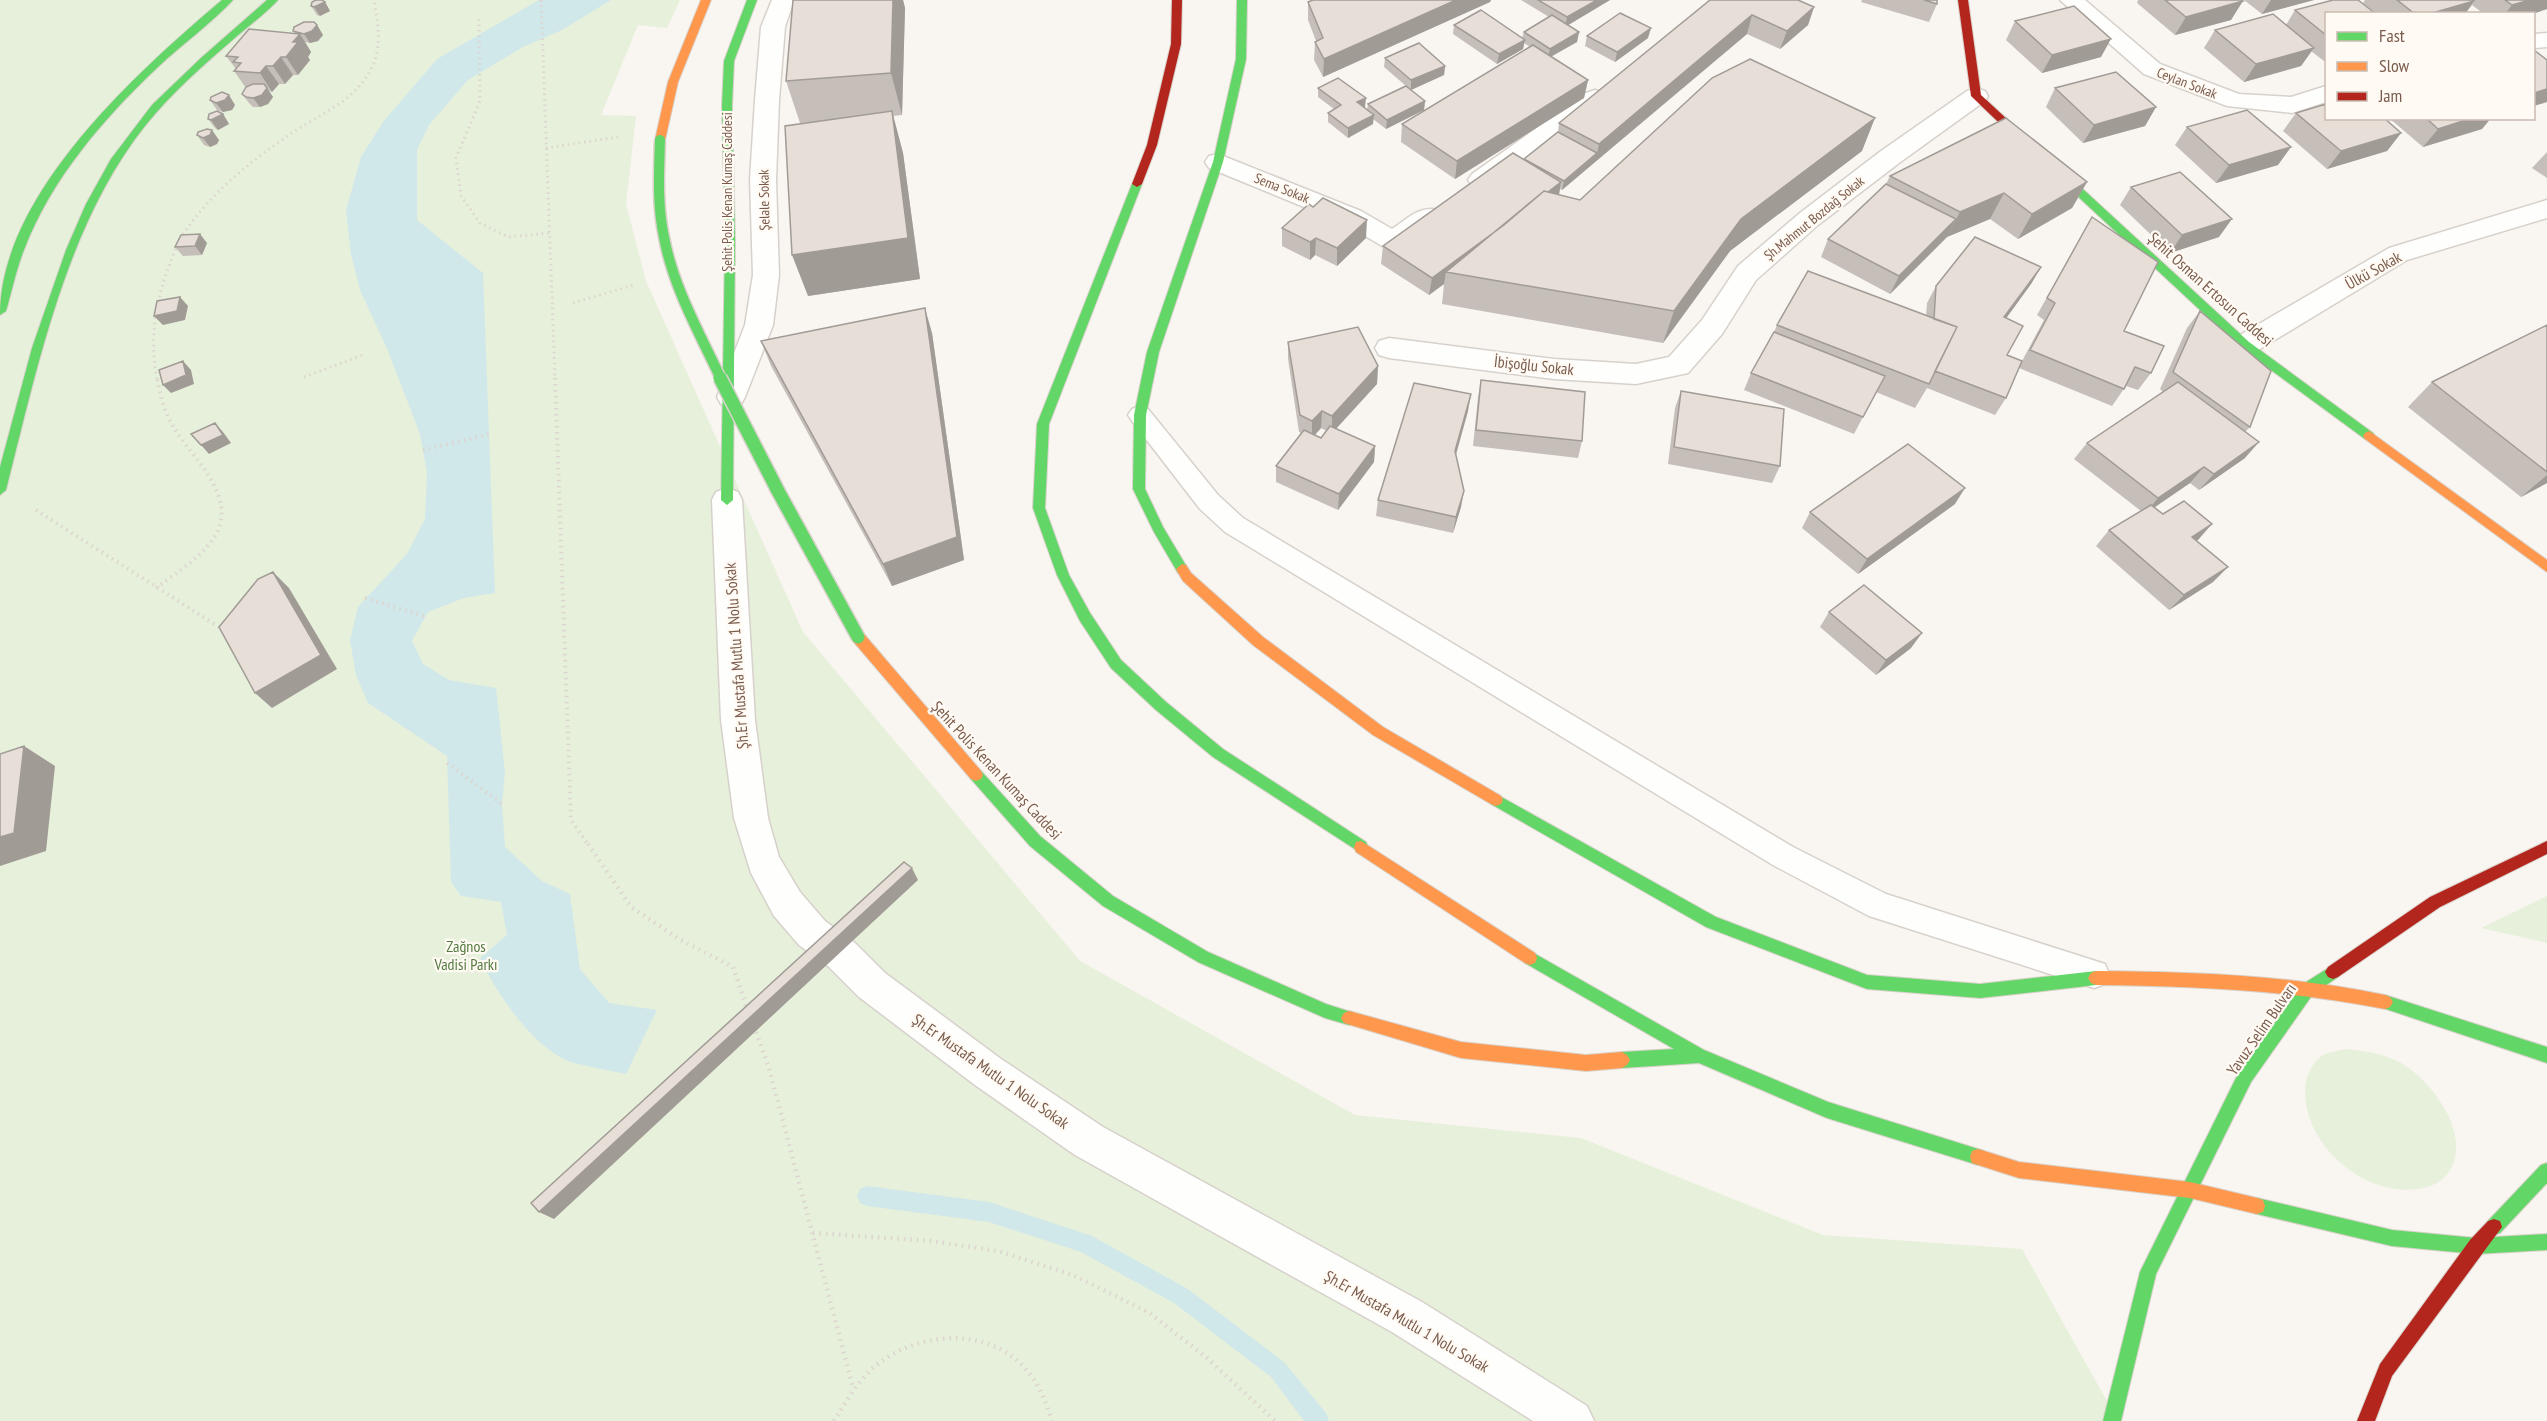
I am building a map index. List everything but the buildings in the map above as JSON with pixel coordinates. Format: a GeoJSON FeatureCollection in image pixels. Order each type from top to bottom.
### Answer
{"type":"FeatureCollection","features":[{"type":"Feature","properties":{"kind":"main road"},"geometry":{"type":"LineString","coordinates":[[0,311],[22,241],[69,160],[101,119],[142,76],[228,0]]}},
{"type":"Feature","properties":{"kind":"main road"},"geometry":{"type":"LineString","coordinates":[[0,489],[46,323],[86,216],[108,172],[141,125],[176,87],[273,0]]}},
{"type":"Feature","properties":{"kind":"main road","name":"Şehit Polis Kenan Kumaş Caddesi"},"geometry":{"type":"LineString","coordinates":[[706,0],[673,82],[660,140],[658,192],[664,241],[676,278],[717,370],[813,556],[858,637],[922,714],[1035,841],[1108,901],[1203,957],[1325,1011],[1461,1050],[1586,1063],[1699,1055]]}},
{"type":"Feature","properties":{"kind":"main road","name":"Şehit Polis Kenan Kumaş Caddesi"},"geometry":{"type":"LineString","coordinates":[[727,500],[730,242],[727,106],[729,61],[752,0]]}},
{"type":"Feature","properties":{"kind":"main road"},"geometry":{"type":"LineString","coordinates":[[1178,0],[1176,44],[1152,145],[1043,424],[1039,508],[1063,575],[1085,616],[1116,664],[1161,706],[1218,753],[1528,957],[1699,1055],[1827,1110],[2019,1170],[2190,1190],[2392,1238],[2476,1246],[2547,1242]]}},
{"type":"Feature","properties":{"kind":"main road"},"geometry":{"type":"LineString","coordinates":[[1242,0],[1241,59],[1218,162],[1153,352],[1140,415],[1139,489],[1158,528],[1187,577],[1258,641],[1378,730],[1590,855],[1711,922],[1867,982],[1980,991],[2101,976],[2188,979],[2332,991],[2390,1003],[2547,1055]]}},
{"type":"Feature","properties":{"kind":"main road"},"geometry":{"type":"LineString","coordinates":[[1963,0],[1976,96]]}},
{"type":"Feature","properties":{"kind":"main road","name":"Şehit Osman Ertosun Caddesi"},"geometry":{"type":"LineString","coordinates":[[1976,96],[2245,345],[2547,567]]}},
{"type":"Feature","properties":{"kind":"main road","name":"Yavuz Selim Bulvarı"},"geometry":{"type":"LineString","coordinates":[[2112,1421],[2148,1272],[2245,1077],[2308,989],[2435,902],[2547,847]]}},
{"type":"Feature","properties":{"kind":"main road"},"geometry":{"type":"LineString","coordinates":[[2366,1421],[2386,1370],[2476,1246],[2547,1171]]}},
{"type":"Feature","properties":{"kind":"street","name":"Şelale Sokak"},"geometry":{"type":"LineString","coordinates":[[731,397],[759,325],[766,275],[763,180],[767,100],[773,27],[783,0]]}},
{"type":"Feature","properties":{"kind":"street","name":"Ceylan Sokak"},"geometry":{"type":"LineString","coordinates":[[2071,0],[2152,69],[2236,101],[2292,105],[2325,94]]}},
{"type":"Feature","properties":{"kind":"street","name":"Sema Sokak"},"geometry":{"type":"LineString","coordinates":[[1218,162],[1352,217],[1393,241],[1612,85]]}},
{"type":"Feature","properties":{"kind":"street","name":"Şh.Mahmut Bozdağ Sokak"},"geometry":{"type":"LineString","coordinates":[[1678,366],[1712,327],[1747,273],[1809,219],[1976,96]]}},
{"type":"Feature","properties":{"kind":"street","name":"Ülkü Sokak"},"geometry":{"type":"LineString","coordinates":[[2245,345],[2398,254],[2547,209]]}},
{"type":"Feature","properties":{"kind":"street","name":"İbişoğlu Sokak"},"geometry":{"type":"LineString","coordinates":[[1389,348],[1554,369],[1636,374],[1678,366]]}},
{"type":"Feature","properties":{"kind":"street","name":"Şh.Er Mustafa Mutlu 1 Nolu Sokak"},"geometry":{"type":"LineString","coordinates":[[727,500],[738,720],[751,818],[763,862],[787,904],[812,933],[842,955],[872,985],[988,1072],[1089,1141],[1407,1317],[1572,1421]]}},
{"type":"Feature","properties":{"kind":"lane"},"geometry":{"type":"LineString","coordinates":[[1140,415],[1209,502],[1234,525],[1783,856],[1879,906],[2101,976]]}},
{"type":"Feature","properties":{"kind":"path"},"geometry":{"type":"LineString","coordinates":[[156,588],[194,559],[218,529],[222,500],[202,465],[172,425],[156,381],[151,346],[156,307],[165,274],[182,236],[234,178],[293,133],[335,107],[359,86],[376,61],[381,40],[374,0]]}},
{"type":"Feature","properties":{"kind":"path"},"geometry":{"type":"LineString","coordinates":[[541,0],[571,820],[631,907],[679,939],[733,967],[769,1068],[853,1388]]}},
{"type":"Feature","properties":{"kind":"path"},"geometry":{"type":"LineString","coordinates":[[479,19],[480,100],[456,158],[461,196],[480,222],[508,237],[549,233]]}},
{"type":"Feature","properties":{"kind":"path"},"geometry":{"type":"LineString","coordinates":[[545,148],[623,136]]}},
{"type":"Feature","properties":{"kind":"path"},"geometry":{"type":"LineString","coordinates":[[573,303],[635,284]]}},
{"type":"Feature","properties":{"kind":"path"},"geometry":{"type":"LineString","coordinates":[[303,377],[363,355]]}},
{"type":"Feature","properties":{"kind":"path"},"geometry":{"type":"LineString","coordinates":[[423,450],[490,434]]}},
{"type":"Feature","properties":{"kind":"path"},"geometry":{"type":"LineString","coordinates":[[0,489],[225,631]]}},
{"type":"Feature","properties":{"kind":"path"},"geometry":{"type":"LineString","coordinates":[[365,598],[424,616]]}},
{"type":"Feature","properties":{"kind":"path"},"geometry":{"type":"LineString","coordinates":[[447,763],[502,804]]}},
{"type":"Feature","properties":{"kind":"path"},"geometry":{"type":"LineString","coordinates":[[813,1233],[931,1241],[998,1251],[1073,1275],[1148,1312],[1206,1357],[1275,1421]]}},
{"type":"Feature","properties":{"kind":"path"},"geometry":{"type":"LineString","coordinates":[[834,1421],[853,1388],[885,1359],[921,1341],[960,1336],[996,1346],[1026,1368],[1048,1401],[1052,1421]]}},
{"type":"Feature","properties":{"kind":"green space","name":"Zağnos Vadisi Parkı"},"geometry":{"type":"Polygon","coordinates":[[[0,0],[680,0],[667,28],[638,25],[601,115],[636,116],[626,204],[646,281],[803,632],[1080,961],[1355,1115],[1581,1138],[1823,1235],[2022,1249],[2118,1421],[0,1421],[0,0]]]}},
{"type":"Feature","properties":{"kind":"green space"},"geometry":{"type":"Polygon","coordinates":[[[2547,896],[2547,943],[2481,928],[2543,898],[2547,896]]]}},
{"type":"Feature","properties":{"kind":"green space"},"geometry":{"type":"Polygon","coordinates":[[[2345,1049],[2381,1055],[2401,1063],[2413,1071],[2437,1096],[2453,1128],[2456,1144],[2455,1159],[2448,1173],[2436,1184],[2407,1190],[2384,1187],[2362,1178],[2342,1164],[2325,1147],[2313,1126],[2306,1104],[2306,1081],[2312,1066],[2320,1057],[2345,1049]]]}},
{"type":"Feature","properties":{"kind":"water"},"geometry":{"type":"Polygon","coordinates":[[[539,0],[611,0],[562,30],[523,47],[468,80],[429,125],[417,150],[417,220],[483,273],[495,593],[464,598],[428,612],[412,641],[423,664],[449,680],[496,688],[505,772],[502,804],[505,847],[542,881],[570,894],[580,969],[609,1003],[657,1010],[626,1074],[571,1062],[557,1055],[530,1033],[506,1003],[480,958],[507,935],[501,902],[461,896],[451,882],[447,756],[368,703],[356,675],[350,640],[358,607],[407,554],[425,519],[427,473],[420,434],[388,351],[360,290],[351,254],[346,210],[361,157],[383,122],[437,59],[539,0]]]}},
{"type":"Feature","properties":{"kind":"waterway"},"geometry":{"type":"LineString","coordinates":[[867,1196],[989,1212],[1085,1243],[1181,1296],[1278,1370],[1318,1421]]}},
{"type":"Feature","properties":{"kind":"traffic: fast"},"geometry":{"type":"LineString","coordinates":[[0,311],[22,241],[40,205],[84,139],[110,109],[167,52],[228,0]]}},
{"type":"Feature","properties":{"kind":"traffic: fast"},"geometry":{"type":"LineString","coordinates":[[0,490],[38,348],[71,250],[115,161],[141,124],[171,91],[273,0]]}},
{"type":"Feature","properties":{"kind":"traffic: fast"},"geometry":{"type":"LineString","coordinates":[[727,500],[730,241],[727,106],[729,61],[752,0]]}},
{"type":"Feature","properties":{"kind":"traffic: fast"},"geometry":{"type":"LineString","coordinates":[[1182,569],[1158,529],[1139,489],[1140,415],[1153,352],[1218,162],[1241,59],[1242,0]]}},
{"type":"Feature","properties":{"kind":"traffic: fast"},"geometry":{"type":"LineString","coordinates":[[2019,136],[2245,345],[2369,436]]}},
{"type":"Feature","properties":{"kind":"traffic: fast"},"geometry":{"type":"LineString","coordinates":[[660,140],[660,215],[667,253],[676,279],[721,380],[758,454],[858,637]]}},
{"type":"Feature","properties":{"kind":"traffic: fast"},"geometry":{"type":"LineString","coordinates":[[1137,184],[1043,424],[1039,508],[1063,575],[1085,617],[1116,664],[1161,706],[1218,753],[1361,847]]}},
{"type":"Feature","properties":{"kind":"traffic: fast"},"geometry":{"type":"LineString","coordinates":[[976,775],[1035,841],[1108,901],[1203,957],[1325,1011],[1349,1018]]}},
{"type":"Feature","properties":{"kind":"traffic: fast"},"geometry":{"type":"LineString","coordinates":[[1496,800],[1711,922],[1867,982],[1980,991],[2096,978]]}},
{"type":"Feature","properties":{"kind":"traffic: fast"},"geometry":{"type":"LineString","coordinates":[[1530,958],[1699,1055],[1827,1110],[1978,1157]]}},
{"type":"Feature","properties":{"kind":"traffic: fast"},"geometry":{"type":"LineString","coordinates":[[2112,1421],[2148,1272],[2245,1077],[2308,989],[2333,972]]}},
{"type":"Feature","properties":{"kind":"traffic: fast"},"geometry":{"type":"LineString","coordinates":[[2385,1002],[2547,1055]]}},
{"type":"Feature","properties":{"kind":"traffic: fast"},"geometry":{"type":"LineString","coordinates":[[1622,1060],[1699,1055]]}},
{"type":"Feature","properties":{"kind":"traffic: fast"},"geometry":{"type":"LineString","coordinates":[[2494,1227],[2547,1171]]}},
{"type":"Feature","properties":{"kind":"traffic: fast"},"geometry":{"type":"LineString","coordinates":[[2257,1206],[2392,1238],[2476,1246],[2547,1242]]}},
{"type":"Feature","properties":{"kind":"traffic: slow"},"geometry":{"type":"LineString","coordinates":[[660,140],[673,82],[706,0]]}},
{"type":"Feature","properties":{"kind":"traffic: slow"},"geometry":{"type":"LineString","coordinates":[[2369,436],[2547,567]]}},
{"type":"Feature","properties":{"kind":"traffic: slow"},"geometry":{"type":"LineString","coordinates":[[1182,569],[1187,577],[1258,641],[1378,731],[1496,800]]}},
{"type":"Feature","properties":{"kind":"traffic: slow"},"geometry":{"type":"LineString","coordinates":[[858,637],[976,775]]}},
{"type":"Feature","properties":{"kind":"traffic: slow"},"geometry":{"type":"LineString","coordinates":[[1361,847],[1530,958]]}},
{"type":"Feature","properties":{"kind":"traffic: slow"},"geometry":{"type":"LineString","coordinates":[[2096,978],[2188,979],[2332,991],[2385,1002]]}},
{"type":"Feature","properties":{"kind":"traffic: slow"},"geometry":{"type":"LineString","coordinates":[[1349,1018],[1461,1050],[1586,1063],[1622,1060]]}},
{"type":"Feature","properties":{"kind":"traffic: slow"},"geometry":{"type":"LineString","coordinates":[[1978,1157],[2019,1170],[2190,1190],[2257,1206]]}},
{"type":"Feature","properties":{"kind":"traffic: jam"},"geometry":{"type":"LineString","coordinates":[[1137,184],[1152,145],[1176,44],[1177,0]]}},
{"type":"Feature","properties":{"kind":"traffic: jam"},"geometry":{"type":"LineString","coordinates":[[1963,0],[1976,96],[2019,136]]}},
{"type":"Feature","properties":{"kind":"traffic: jam"},"geometry":{"type":"LineString","coordinates":[[2333,972],[2435,902],[2547,847]]}},
{"type":"Feature","properties":{"kind":"traffic: jam"},"geometry":{"type":"LineString","coordinates":[[2366,1421],[2386,1370],[2476,1246],[2494,1227]]}}]}
